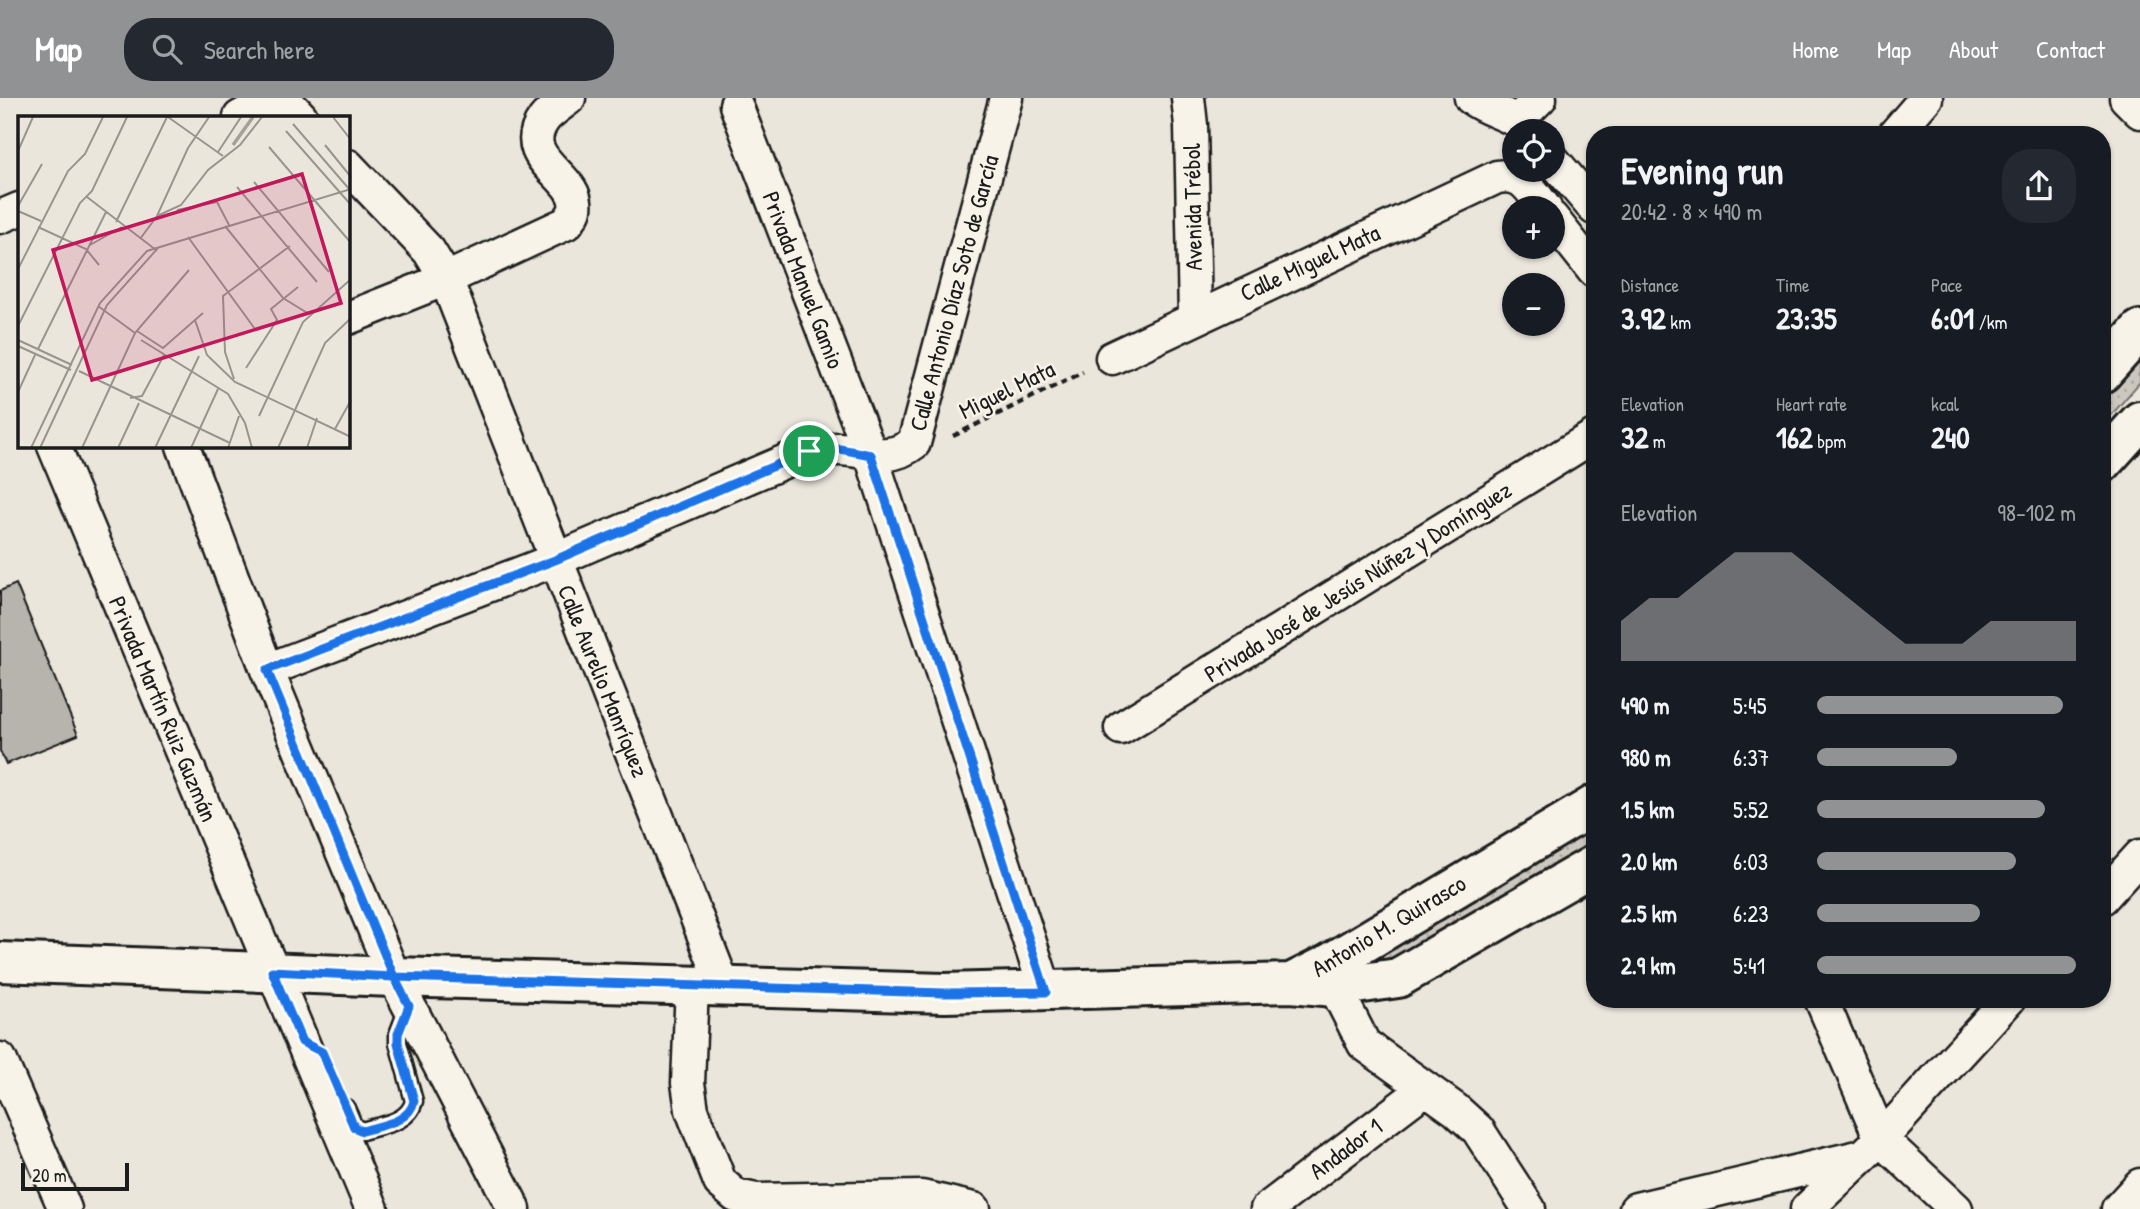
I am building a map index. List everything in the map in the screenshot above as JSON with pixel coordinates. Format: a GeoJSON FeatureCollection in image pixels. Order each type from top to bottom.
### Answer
{"type":"FeatureCollection","features":[{"type":"Feature","properties":{"kind":"main road"},"geometry":{"type":"LineString","coordinates":[[2111,363],[2140,330]]}},
{"type":"Feature","properties":{"kind":"main road"},"geometry":{"type":"LineString","coordinates":[[2111,453],[2140,421]]}},
{"type":"Feature","properties":{"kind":"main road","name":"Antonio M. Quirasco"},"geometry":{"type":"LineString","coordinates":[[1331,976],[1586,810]]}},
{"type":"Feature","properties":{"kind":"main road","name":"Antonio M. Quirasco"},"geometry":{"type":"LineString","coordinates":[[0,962],[272,971],[402,992],[708,986],[945,993],[1046,992],[1290,983],[1331,976],[1398,978],[1586,870]]}},
{"type":"Feature","properties":{"kind":"street"},"geometry":{"type":"LineString","coordinates":[[242,116],[275,98]]}},
{"type":"Feature","properties":{"kind":"street"},"geometry":{"type":"LineString","coordinates":[[283,98],[301,116]]}},
{"type":"Feature","properties":{"kind":"street"},"geometry":{"type":"LineString","coordinates":[[350,317],[446,279],[567,223],[575,211],[575,197],[538,152],[537,136],[544,119],[569,98]]}},
{"type":"Feature","properties":{"kind":"street","name":"Calle Antonio Díaz Soto de García"},"geometry":{"type":"LineString","coordinates":[[871,455],[902,452],[914,443],[1006,98]]}},
{"type":"Feature","properties":{"kind":"street","name":"Avenida Trébol"},"geometry":{"type":"LineString","coordinates":[[1188,98],[1191,125],[1195,317]]}},
{"type":"Feature","properties":{"kind":"street"},"geometry":{"type":"LineString","coordinates":[[1471,98],[1485,108],[1529,116]]}},
{"type":"Feature","properties":{"kind":"street"},"geometry":{"type":"LineString","coordinates":[[1902,126],[1926,98]]}},
{"type":"Feature","properties":{"kind":"street"},"geometry":{"type":"LineString","coordinates":[[2126,98],[2140,112]]}},
{"type":"Feature","properties":{"kind":"street","name":"Privada Manuel Gamio"},"geometry":{"type":"LineString","coordinates":[[736,105],[871,455],[1046,992]]}},
{"type":"Feature","properties":{"kind":"street","name":"Calle Aurelio Manríquez"},"geometry":{"type":"LineString","coordinates":[[350,168],[429,251],[446,279],[555,560],[708,986]]}},
{"type":"Feature","properties":{"kind":"street","name":"Calle Miguel Mata"},"geometry":{"type":"LineString","coordinates":[[1112,358],[1497,177],[1511,174],[1521,178],[1535,196]]}},
{"type":"Feature","properties":{"kind":"street"},"geometry":{"type":"LineString","coordinates":[[1565,174],[1586,199]]}},
{"type":"Feature","properties":{"kind":"street"},"geometry":{"type":"LineString","coordinates":[[0,217],[18,209]]}},
{"type":"Feature","properties":{"kind":"street"},"geometry":{"type":"LineString","coordinates":[[1565,234],[1586,261]]}},
{"type":"Feature","properties":{"kind":"street","name":"Privada José de Jesús Núñez y Domínguez"},"geometry":{"type":"LineString","coordinates":[[1121,728],[1586,441]]}},
{"type":"Feature","properties":{"kind":"street","name":"Privada Martín Ruiz Guzmán"},"geometry":{"type":"LineString","coordinates":[[55,448],[372,1209]]}},
{"type":"Feature","properties":{"kind":"street"},"geometry":{"type":"LineString","coordinates":[[184,448],[267,670],[402,992],[514,1209]]}},
{"type":"Feature","properties":{"kind":"street"},"geometry":{"type":"LineString","coordinates":[[267,670],[555,560],[809,451],[840,449],[871,455]]}},
{"type":"Feature","properties":{"kind":"street"},"geometry":{"type":"LineString","coordinates":[[2111,888],[2140,856]]}},
{"type":"Feature","properties":{"kind":"street"},"geometry":{"type":"LineString","coordinates":[[1331,976],[1364,1044],[1456,1110],[1478,1130],[1529,1209]]}},
{"type":"Feature","properties":{"kind":"street"},"geometry":{"type":"LineString","coordinates":[[708,986],[688,1083],[692,1110],[720,1182],[736,1196],[756,1200],[922,1197],[974,1209]]}},
{"type":"Feature","properties":{"kind":"street"},"geometry":{"type":"LineString","coordinates":[[1825,1008],[1870,1148],[1956,1209]]}},
{"type":"Feature","properties":{"kind":"street"},"geometry":{"type":"LineString","coordinates":[[1807,1209],[1870,1148],[2001,1008]]}},
{"type":"Feature","properties":{"kind":"street"},"geometry":{"type":"LineString","coordinates":[[0,1059],[65,1209]]}},
{"type":"Feature","properties":{"kind":"street","name":"Andador 1"},"geometry":{"type":"LineString","coordinates":[[1267,1209],[1425,1089]]}},
{"type":"Feature","properties":{"kind":"street"},"geometry":{"type":"LineString","coordinates":[[1636,1209],[1870,1148]]}},
{"type":"Feature","properties":{"kind":"street"},"geometry":{"type":"LineString","coordinates":[[2118,1209],[2140,1185]]}},
{"type":"Feature","properties":{"kind":"lane"},"geometry":{"type":"LineString","coordinates":[[302,1042],[322,1052],[354,1127],[362,1131],[405,1117],[412,1111],[414,1101],[398,1043],[402,992]]}},
{"type":"Feature","properties":{"kind":"path","name":"Miguel Mata"},"geometry":{"type":"LineString","coordinates":[[914,443],[942,441],[1112,358]]}},
{"type":"Feature","properties":{"kind":"shaded area"},"geometry":{"type":"Polygon","coordinates":[[[2140,353],[2140,382],[2111,416],[2111,387],[2140,353]]]}},
{"type":"Feature","properties":{"kind":"shaded area"},"geometry":{"type":"Polygon","coordinates":[[[1586,832],[1586,849],[1382,972],[1373,960],[1586,832]]]}},
{"type":"Feature","properties":{"kind":"building"},"geometry":{"type":"Polygon","coordinates":[[[16,584],[78,735],[6,764],[0,751],[0,591],[16,584]]]}},
{"type":"Feature","properties":{"kind":"route"},"geometry":{"type":"LineString","coordinates":[[809,451],[555,560],[267,670],[394,977],[272,971],[302,1042],[322,1052],[354,1127],[362,1131],[405,1117],[412,1111],[414,1101],[398,1043],[398,1034],[409,1006],[394,977],[945,993],[1046,992],[871,455],[840,449],[809,451]]}}]}
